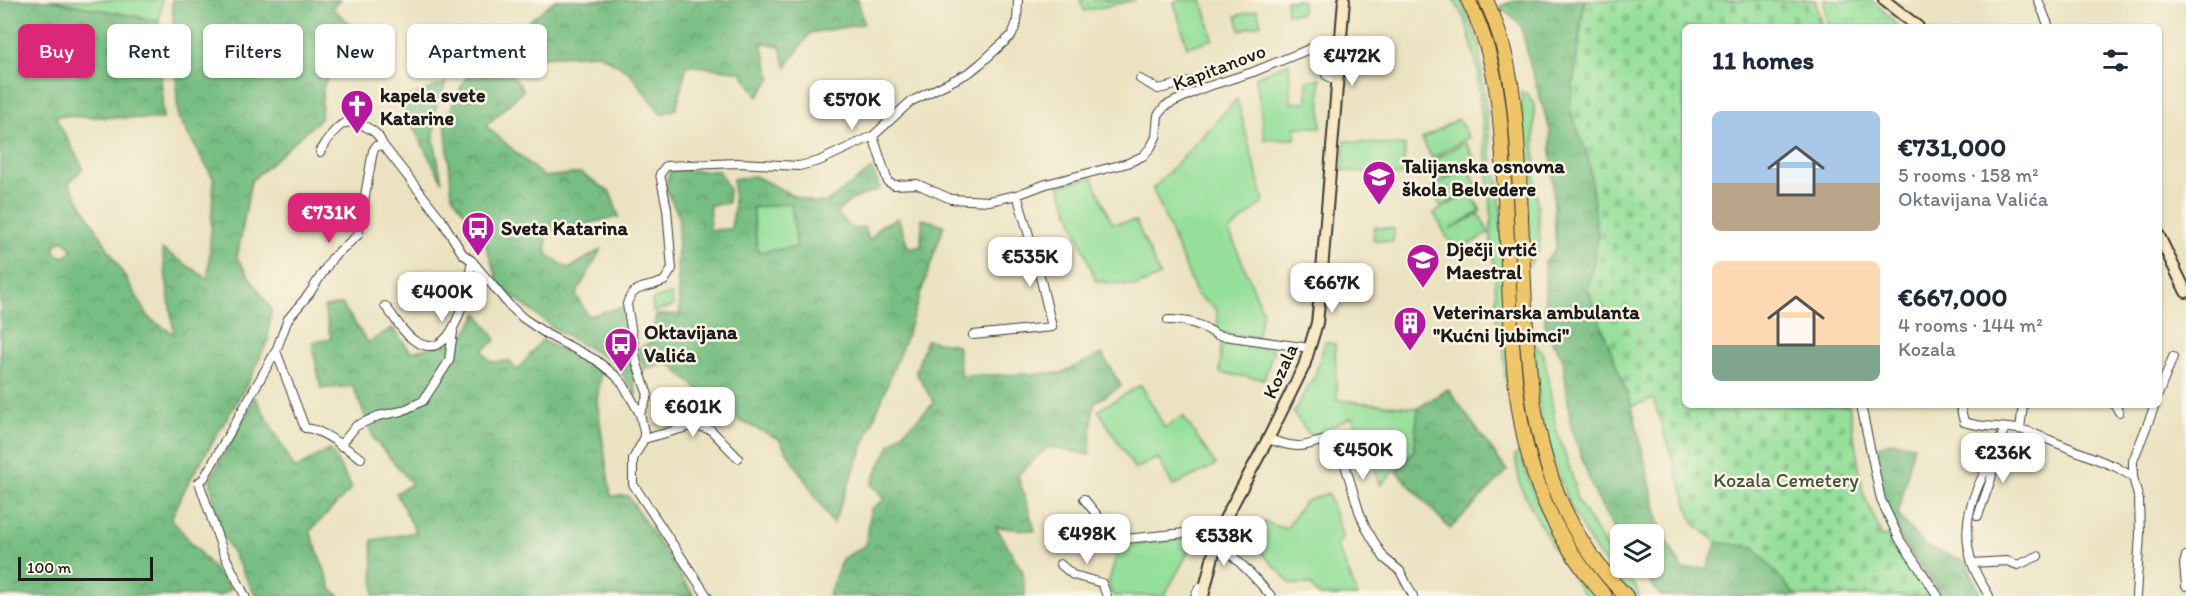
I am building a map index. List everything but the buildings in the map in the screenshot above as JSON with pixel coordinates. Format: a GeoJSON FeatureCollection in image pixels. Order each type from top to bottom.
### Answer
{"type":"FeatureCollection","features":[{"type":"Feature","properties":{"kind":"highway"},"geometry":{"type":"LineString","coordinates":[[1468,0],[1488,48],[1500,111],[1513,368],[1524,443],[1536,484],[1556,528],[1579,564],[1605,596]]}},
{"type":"Feature","properties":{"kind":"highway"},"geometry":{"type":"LineString","coordinates":[[1486,0],[1505,51],[1514,90],[1529,373],[1538,434],[1556,491],[1574,527],[1594,560],[1626,596]]}},
{"type":"Feature","properties":{"kind":"main road","name":"Kozala"},"geometry":{"type":"LineString","coordinates":[[1205,590],[1215,543],[1297,382],[1317,323],[1344,0]]}},
{"type":"Feature","properties":{"kind":"main road"},"geometry":{"type":"LineString","coordinates":[[1884,0],[1914,24]]}},
{"type":"Feature","properties":{"kind":"main road"},"geometry":{"type":"LineString","coordinates":[[2162,242],[2186,292]]}},
{"type":"Feature","properties":{"kind":"street"},"geometry":{"type":"LineString","coordinates":[[640,414],[648,395],[637,364],[627,304],[629,295],[636,289],[655,286],[664,281],[672,269],[667,209],[660,174],[666,166],[738,163],[799,166],[819,161],[873,136],[910,102],[970,72],[1004,44],[1015,29],[1018,0]]}},
{"type":"Feature","properties":{"kind":"street"},"geometry":{"type":"LineString","coordinates":[[2039,1],[2048,24]]}},
{"type":"Feature","properties":{"kind":"street","name":"Kapitanovo"},"geometry":{"type":"LineString","coordinates":[[873,136],[888,182],[894,185],[917,184],[951,199],[989,201],[1128,163],[1143,156],[1156,137],[1158,115],[1165,106],[1203,88],[1253,72],[1317,46],[1322,47],[1324,52],[1326,75],[1338,82]]}},
{"type":"Feature","properties":{"kind":"street"},"geometry":{"type":"LineString","coordinates":[[1140,80],[1158,89],[1193,81],[1203,88]]}},
{"type":"Feature","properties":{"kind":"street"},"geometry":{"type":"LineString","coordinates":[[320,152],[333,133],[346,122],[357,121],[378,134],[382,145],[441,219],[462,253],[472,261],[509,305],[548,335],[596,360],[616,376],[640,414],[644,439],[633,459],[633,484],[707,596]]}},
{"type":"Feature","properties":{"kind":"street"},"geometry":{"type":"LineString","coordinates":[[245,596],[223,552],[199,482],[204,478],[276,351],[288,319],[309,294],[333,257],[358,235],[373,152],[376,146],[382,145]]}},
{"type":"Feature","properties":{"kind":"street"},"geometry":{"type":"LineString","coordinates":[[973,335],[1052,327],[1017,195]]}},
{"type":"Feature","properties":{"kind":"street"},"geometry":{"type":"LineString","coordinates":[[340,446],[356,426],[378,416],[402,411],[423,401],[449,361],[453,332],[464,299],[472,261]]}},
{"type":"Feature","properties":{"kind":"street"},"geometry":{"type":"LineString","coordinates":[[385,306],[403,330],[415,341],[426,346],[439,344],[453,332]]}},
{"type":"Feature","properties":{"kind":"street"},"geometry":{"type":"LineString","coordinates":[[1168,320],[1193,322],[1216,334],[1310,348]]}},
{"type":"Feature","properties":{"kind":"street"},"geometry":{"type":"LineString","coordinates":[[276,351],[305,428],[317,429],[361,458]]}},
{"type":"Feature","properties":{"kind":"street"},"geometry":{"type":"LineString","coordinates":[[2162,385],[2173,357]]}},
{"type":"Feature","properties":{"kind":"street"},"geometry":{"type":"LineString","coordinates":[[1862,408],[1881,500],[1900,540],[1938,596]]}},
{"type":"Feature","properties":{"kind":"street"},"geometry":{"type":"LineString","coordinates":[[1961,408],[1964,422],[1978,426],[2020,429],[2116,467],[2133,477]]}},
{"type":"Feature","properties":{"kind":"street"},"geometry":{"type":"LineString","coordinates":[[2020,429],[2023,408]]}},
{"type":"Feature","properties":{"kind":"street"},"geometry":{"type":"LineString","coordinates":[[2136,596],[2140,510],[2133,477],[2133,461],[2154,408]]}},
{"type":"Feature","properties":{"kind":"street"},"geometry":{"type":"LineString","coordinates":[[644,439],[695,425],[711,430],[738,459]]}},
{"type":"Feature","properties":{"kind":"street"},"geometry":{"type":"LineString","coordinates":[[1989,596],[1972,564],[1968,511],[2005,428]]}},
{"type":"Feature","properties":{"kind":"street"},"geometry":{"type":"LineString","coordinates":[[1268,439],[1298,446],[1325,439],[1333,440],[1340,448],[1366,528],[1384,558],[1400,571],[1413,596]]}},
{"type":"Feature","properties":{"kind":"street"},"geometry":{"type":"LineString","coordinates":[[1978,516],[1991,479],[1997,456],[1995,451]]}},
{"type":"Feature","properties":{"kind":"street"},"geometry":{"type":"LineString","coordinates":[[1084,499],[1119,542],[1125,539],[1195,532],[1205,535],[1241,564],[1271,596]]}},
{"type":"Feature","properties":{"kind":"street"},"geometry":{"type":"LineString","coordinates":[[1972,564],[2007,561],[2018,565],[2038,556]]}},
{"type":"Feature","properties":{"kind":"street"},"geometry":{"type":"LineString","coordinates":[[2186,556],[2184,564],[2186,586]]}},
{"type":"Feature","properties":{"kind":"street"},"geometry":{"type":"LineString","coordinates":[[1060,564],[1073,575],[1102,583],[1107,596]]}},
{"type":"Feature","properties":{"kind":"street"},"geometry":{"type":"LineString","coordinates":[[1195,596],[1199,588],[1205,590]]}},
{"type":"Feature","properties":{"kind":"green space"},"geometry":{"type":"Polygon","coordinates":[[[0,0],[49,0],[159,21],[159,24],[107,24],[107,78],[161,78],[163,119],[55,116],[83,168],[69,183],[150,319],[174,334],[162,249],[208,279],[214,179],[178,117],[176,78],[191,78],[191,24],[173,24],[172,0],[340,0],[332,8],[351,24],[315,24],[315,78],[327,78],[323,87],[321,118],[251,181],[237,258],[271,309],[268,340],[248,383],[188,483],[171,519],[231,589],[219,596],[0,596],[0,0]],[[63,240],[55,245],[58,255],[65,257],[72,250],[63,240]]]}},
{"type":"Feature","properties":{"kind":"green space"},"geometry":{"type":"Polygon","coordinates":[[[49,0],[162,0],[159,21],[49,0]]]}},
{"type":"Feature","properties":{"kind":"green space"},"geometry":{"type":"Polygon","coordinates":[[[555,0],[858,0],[864,24],[810,33],[786,67],[780,46],[761,42],[771,78],[758,97],[741,72],[687,65],[676,109],[661,114],[629,72],[599,54],[547,57],[547,24],[525,24],[555,0]]]}},
{"type":"Feature","properties":{"kind":"green space"},"geometry":{"type":"Polygon","coordinates":[[[1080,0],[1136,0],[1084,11],[1080,0]]]}},
{"type":"Feature","properties":{"kind":"green space"},"geometry":{"type":"Polygon","coordinates":[[[1202,0],[1213,39],[1187,47],[1174,2],[1202,0]]]}},
{"type":"Feature","properties":{"kind":"green space"},"geometry":{"type":"Polygon","coordinates":[[[1286,0],[1302,0],[1302,13],[1287,14],[1286,0]]]}},
{"type":"Feature","properties":{"kind":"green space"},"geometry":{"type":"Polygon","coordinates":[[[1454,0],[1461,0],[1479,43],[1492,165],[1499,185],[1513,415],[1505,375],[1503,345],[1497,335],[1495,274],[1491,245],[1491,205],[1479,74],[1466,22],[1454,0]]]}},
{"type":"Feature","properties":{"kind":"green space"},"geometry":{"type":"Polygon","coordinates":[[[1514,0],[1584,0],[1570,108],[1589,160],[1598,239],[1588,290],[1632,406],[1659,524],[1611,524],[1593,490],[1571,427],[1563,358],[1552,342],[1545,325],[1545,262],[1556,248],[1550,130],[1530,65],[1521,25],[1500,7],[1514,0]]]}},
{"type":"Feature","properties":{"kind":"green space","name":"Kozala Cemetery"},"geometry":{"type":"Polygon","coordinates":[[[1585,0],[1815,0],[1821,24],[1682,24],[1682,408],[1849,408],[1863,492],[1882,537],[1890,536],[1931,596],[1796,596],[1754,547],[1717,542],[1693,523],[1653,399],[1632,406],[1588,290],[1598,238],[1589,160],[1570,108],[1585,0]]]}},
{"type":"Feature","properties":{"kind":"green space"},"geometry":{"type":"Polygon","coordinates":[[[1824,0],[1871,0],[1895,24],[1828,24],[1824,0]]]}},
{"type":"Feature","properties":{"kind":"green space"},"geometry":{"type":"Polygon","coordinates":[[[1257,10],[1261,24],[1240,30],[1236,16],[1257,10]]]}},
{"type":"Feature","properties":{"kind":"green space"},"geometry":{"type":"Polygon","coordinates":[[[1289,63],[1291,103],[1307,102],[1307,81],[1320,78],[1321,127],[1296,127],[1295,139],[1265,140],[1256,77],[1289,63]]]}},
{"type":"Feature","properties":{"kind":"green space"},"geometry":{"type":"Polygon","coordinates":[[[466,78],[514,78],[524,90],[486,126],[544,177],[581,173],[610,192],[619,217],[546,232],[547,254],[569,269],[601,249],[576,295],[588,316],[623,307],[637,397],[615,363],[553,328],[500,286],[484,241],[452,195],[445,121],[466,78]]]}},
{"type":"Feature","properties":{"kind":"green space"},"geometry":{"type":"Polygon","coordinates":[[[446,83],[435,109],[434,141],[442,181],[398,100],[446,83]]]}},
{"type":"Feature","properties":{"kind":"green space"},"geometry":{"type":"Polygon","coordinates":[[[1521,92],[1528,94],[1534,106],[1535,178],[1540,241],[1539,249],[1530,265],[1521,92]]]}},
{"type":"Feature","properties":{"kind":"green space"},"geometry":{"type":"Polygon","coordinates":[[[1237,99],[1264,202],[1229,231],[1263,311],[1257,337],[1218,332],[1217,310],[1197,295],[1153,189],[1237,99]]]}},
{"type":"Feature","properties":{"kind":"green space"},"geometry":{"type":"Polygon","coordinates":[[[1458,119],[1469,137],[1432,158],[1422,139],[1458,119]]]}},
{"type":"Feature","properties":{"kind":"green space"},"geometry":{"type":"Polygon","coordinates":[[[1345,141],[1405,146],[1403,176],[1343,171],[1345,141]]]}},
{"type":"Feature","properties":{"kind":"green space"},"geometry":{"type":"Polygon","coordinates":[[[1465,142],[1476,161],[1439,181],[1429,163],[1465,142]]]}},
{"type":"Feature","properties":{"kind":"green space"},"geometry":{"type":"Polygon","coordinates":[[[1467,168],[1478,186],[1441,207],[1431,188],[1467,168]]]}},
{"type":"Feature","properties":{"kind":"green space"},"geometry":{"type":"Polygon","coordinates":[[[872,169],[880,189],[851,200],[836,213],[854,229],[864,227],[870,241],[880,226],[898,218],[908,247],[921,247],[922,219],[944,225],[906,337],[833,524],[779,439],[723,413],[669,363],[644,370],[638,349],[650,342],[656,315],[680,314],[677,269],[679,216],[665,188],[670,170],[719,171],[729,190],[728,203],[710,205],[710,230],[731,229],[734,210],[733,179],[755,176],[792,195],[815,203],[827,202],[872,169]],[[791,203],[752,208],[758,252],[797,247],[791,203]]]}},
{"type":"Feature","properties":{"kind":"green space"},"geometry":{"type":"Polygon","coordinates":[[[1092,177],[1112,223],[1136,221],[1160,276],[1137,286],[1096,281],[1059,185],[1092,177]]]}},
{"type":"Feature","properties":{"kind":"green space"},"geometry":{"type":"Polygon","coordinates":[[[1470,192],[1481,211],[1450,229],[1479,214],[1489,233],[1455,252],[1434,213],[1470,192]]]}},
{"type":"Feature","properties":{"kind":"green space"},"geometry":{"type":"Polygon","coordinates":[[[791,203],[797,247],[758,252],[752,208],[791,203]]]}},
{"type":"Feature","properties":{"kind":"green space"},"geometry":{"type":"Polygon","coordinates":[[[1374,227],[1394,229],[1393,242],[1373,240],[1374,227]]]}},
{"type":"Feature","properties":{"kind":"green space"},"geometry":{"type":"Polygon","coordinates":[[[671,294],[674,306],[653,312],[652,300],[671,294]]]}},
{"type":"Feature","properties":{"kind":"green space"},"geometry":{"type":"Polygon","coordinates":[[[342,304],[368,343],[392,328],[411,352],[462,340],[478,313],[496,340],[482,351],[491,362],[510,361],[517,371],[542,340],[601,371],[597,402],[611,496],[628,496],[694,596],[374,596],[372,540],[416,532],[396,493],[412,484],[374,439],[353,386],[321,389],[312,342],[331,339],[324,307],[342,304]]]}},
{"type":"Feature","properties":{"kind":"green space"},"geometry":{"type":"Polygon","coordinates":[[[926,340],[957,345],[961,376],[1061,373],[1102,354],[1121,386],[1094,403],[1089,455],[1048,447],[1018,475],[1035,531],[996,527],[1023,572],[1025,596],[828,596],[842,559],[866,545],[871,509],[885,499],[871,484],[890,445],[934,403],[916,372],[926,340]]]}},
{"type":"Feature","properties":{"kind":"green space"},"geometry":{"type":"Polygon","coordinates":[[[1325,342],[1335,344],[1337,400],[1418,408],[1414,450],[1381,485],[1352,417],[1311,436],[1293,413],[1315,375],[1325,342]]]}},
{"type":"Feature","properties":{"kind":"green space"},"geometry":{"type":"Polygon","coordinates":[[[1221,344],[1274,349],[1264,379],[1220,373],[1221,344]]]}},
{"type":"Feature","properties":{"kind":"green space"},"geometry":{"type":"Polygon","coordinates":[[[1534,345],[1542,352],[1545,360],[1556,428],[1575,485],[1576,498],[1605,546],[1610,557],[1610,569],[1592,545],[1571,507],[1555,466],[1540,414],[1534,345]]]}},
{"type":"Feature","properties":{"kind":"green space"},"geometry":{"type":"Polygon","coordinates":[[[1141,385],[1165,428],[1183,416],[1216,465],[1173,486],[1158,458],[1135,469],[1098,410],[1141,385]]]}},
{"type":"Feature","properties":{"kind":"green space"},"geometry":{"type":"Polygon","coordinates":[[[1448,389],[1507,471],[1450,529],[1397,472],[1414,450],[1418,408],[1448,389]]]}},
{"type":"Feature","properties":{"kind":"green space"},"geometry":{"type":"Polygon","coordinates":[[[255,397],[295,469],[330,449],[352,488],[310,531],[332,590],[340,596],[256,596],[219,528],[210,479],[255,397]]]}},
{"type":"Feature","properties":{"kind":"green space"},"geometry":{"type":"Polygon","coordinates":[[[1893,442],[1914,445],[1898,515],[1925,546],[1966,562],[1981,596],[1941,596],[1902,541],[1883,501],[1871,448],[1893,442]]]}},
{"type":"Feature","properties":{"kind":"green space"},"geometry":{"type":"Polygon","coordinates":[[[1520,451],[1533,491],[1550,528],[1572,563],[1597,596],[1585,596],[1552,546],[1521,488],[1515,456],[1520,451]]]}},
{"type":"Feature","properties":{"kind":"green space"},"geometry":{"type":"Polygon","coordinates":[[[1328,493],[1343,538],[1337,545],[1358,596],[1319,596],[1310,584],[1291,584],[1261,552],[1264,522],[1286,529],[1304,502],[1328,493]]]}},
{"type":"Feature","properties":{"kind":"green space"},"geometry":{"type":"Polygon","coordinates":[[[1664,535],[1682,569],[1707,568],[1717,542],[1754,547],[1796,596],[1661,596],[1647,578],[1664,578],[1664,535]]]}},
{"type":"Feature","properties":{"kind":"green space"},"geometry":{"type":"Polygon","coordinates":[[[1197,537],[1164,596],[1113,596],[1108,584],[1119,547],[1197,537]]]}},
{"type":"Feature","properties":{"kind":"green space"},"geometry":{"type":"Polygon","coordinates":[[[1617,578],[1627,578],[1636,587],[1639,596],[1635,596],[1617,578]]]}},
{"type":"Feature","properties":{"kind":"place","name":"kapela svete Katarine"},"geometry":{"type":"Point","coordinates":[357,135]}},
{"type":"Feature","properties":{"kind":"place","name":"Talijanska osnovna škola Belvedere"},"geometry":{"type":"Point","coordinates":[1379,206]}},
{"type":"Feature","properties":{"kind":"place","name":"Sveta Katarina"},"geometry":{"type":"Point","coordinates":[478,257]}},
{"type":"Feature","properties":{"kind":"place","name":"Dječji vrtić Maestral"},"geometry":{"type":"Point","coordinates":[1423,289]}},
{"type":"Feature","properties":{"kind":"place","name":"Veterinarska ambulanta \"Kućni ljubimci\""},"geometry":{"type":"Point","coordinates":[1410,352]}},
{"type":"Feature","properties":{"kind":"place","name":"Oktavijana Valića"},"geometry":{"type":"Point","coordinates":[621,373]}}]}
